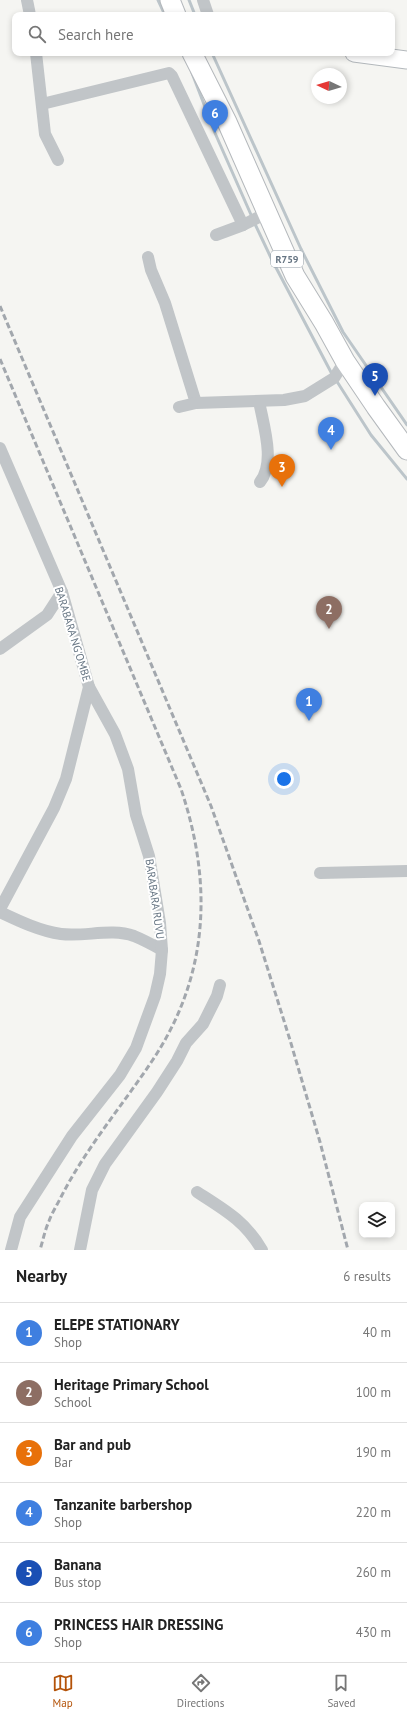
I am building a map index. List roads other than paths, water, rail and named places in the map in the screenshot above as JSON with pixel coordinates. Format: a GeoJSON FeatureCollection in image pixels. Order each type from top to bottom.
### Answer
{"type":"FeatureCollection","features":[{"type":"Feature","properties":{"kind":"main road"},"geometry":{"type":"LineString","coordinates":[[170,0],[175,12]]}},
{"type":"Feature","properties":{"kind":"main road","name":"R759"},"geometry":{"type":"LineString","coordinates":[[194,56],[227,122],[295,276],[345,361],[407,450]]}},
{"type":"Feature","properties":{"kind":"street"},"geometry":{"type":"LineString","coordinates":[[27,0],[29,12]]}},
{"type":"Feature","properties":{"kind":"street"},"geometry":{"type":"LineString","coordinates":[[203,0],[207,12]]}},
{"type":"Feature","properties":{"kind":"street"},"geometry":{"type":"LineString","coordinates":[[36,56],[45,134],[58,160]]}},
{"type":"Feature","properties":{"kind":"street"},"geometry":{"type":"LineString","coordinates":[[377,56],[407,60]]}},
{"type":"Feature","properties":{"kind":"street"},"geometry":{"type":"LineString","coordinates":[[42,104],[169,73],[172,76],[243,225]]}},
{"type":"Feature","properties":{"kind":"street"},"geometry":{"type":"LineString","coordinates":[[216,235],[243,225],[267,213]]}},
{"type":"Feature","properties":{"kind":"street"},"geometry":{"type":"LineString","coordinates":[[148,257],[151,270],[165,303],[196,403]]}},
{"type":"Feature","properties":{"kind":"street"},"geometry":{"type":"LineString","coordinates":[[179,407],[196,403],[284,400],[305,396],[334,378],[345,361]]}},
{"type":"Feature","properties":{"kind":"street"},"geometry":{"type":"LineString","coordinates":[[259,401],[269,459],[266,472],[260,482]]}},
{"type":"Feature","properties":{"kind":"street","name":"BARABARA NG'OMBE"},"geometry":{"type":"LineString","coordinates":[[0,448],[62,592],[89,687],[66,779],[54,808],[0,911]]}},
{"type":"Feature","properties":{"kind":"street"},"geometry":{"type":"LineString","coordinates":[[0,649],[47,615],[62,592]]}},
{"type":"Feature","properties":{"kind":"street","name":"BARABARA RUVU"},"geometry":{"type":"LineString","coordinates":[[11,1250],[20,1217],[72,1136],[120,1075],[136,1048],[155,996],[162,950],[160,923],[152,870],[136,815],[128,769],[116,734],[89,687]]}},
{"type":"Feature","properties":{"kind":"street"},"geometry":{"type":"LineString","coordinates":[[320,873],[407,871]]}},
{"type":"Feature","properties":{"kind":"street"},"geometry":{"type":"LineString","coordinates":[[0,911],[20,921],[58,933],[71,935],[117,933],[134,936],[162,950]]}},
{"type":"Feature","properties":{"kind":"street"},"geometry":{"type":"LineString","coordinates":[[80,1250],[92,1190],[105,1164],[157,1092],[177,1061],[186,1043],[203,1024],[217,996],[220,985]]}},
{"type":"Feature","properties":{"kind":"street"},"geometry":{"type":"LineString","coordinates":[[197,1192],[222,1208],[248,1229],[262,1250]]}},
{"type":"Feature","properties":{"kind":"waterway"},"geometry":{"type":"LineString","coordinates":[[158,0],[164,12]]}},
{"type":"Feature","properties":{"kind":"waterway"},"geometry":{"type":"LineString","coordinates":[[189,0],[194,12]]}},
{"type":"Feature","properties":{"kind":"waterway"},"geometry":{"type":"LineString","coordinates":[[213,56],[301,249],[343,332],[407,425]]}},
{"type":"Feature","properties":{"kind":"waterway"},"geometry":{"type":"LineString","coordinates":[[192,73],[215,133],[252,217]]}},
{"type":"Feature","properties":{"kind":"waterway"},"geometry":{"type":"LineString","coordinates":[[254,222],[272,260],[333,376]]}},
{"type":"Feature","properties":{"kind":"waterway"},"geometry":{"type":"LineString","coordinates":[[336,380],[371,435],[407,479]]}},
{"type":"Feature","properties":{"kind":"railway"},"geometry":{"type":"LineString","coordinates":[[0,306],[211,806],[259,941],[290,1040],[320,1142],[348,1250]]}},
{"type":"Feature","properties":{"kind":"railway"},"geometry":{"type":"LineString","coordinates":[[0,359],[181,789],[191,824],[198,860],[201,894],[200,929],[195,963],[185,996],[171,1029],[141,1078],[93,1144],[71,1179],[50,1218],[40,1250]]}},
{"type":"Feature","properties":{"kind":"place","name":"PRINCESS HAIR DRESSING"},"geometry":{"type":"Point","coordinates":[215,133]}},
{"type":"Feature","properties":{"kind":"place","name":"Banana"},"geometry":{"type":"Point","coordinates":[375,396]}},
{"type":"Feature","properties":{"kind":"place","name":"Tanzanite barbershop"},"geometry":{"type":"Point","coordinates":[331,450]}},
{"type":"Feature","properties":{"kind":"place","name":"Bar and pub"},"geometry":{"type":"Point","coordinates":[282,487]}},
{"type":"Feature","properties":{"kind":"place","name":"Heritage Primary School"},"geometry":{"type":"Point","coordinates":[329,629]}},
{"type":"Feature","properties":{"kind":"place","name":"ELEPE STATIONARY"},"geometry":{"type":"Point","coordinates":[309,721]}}]}
